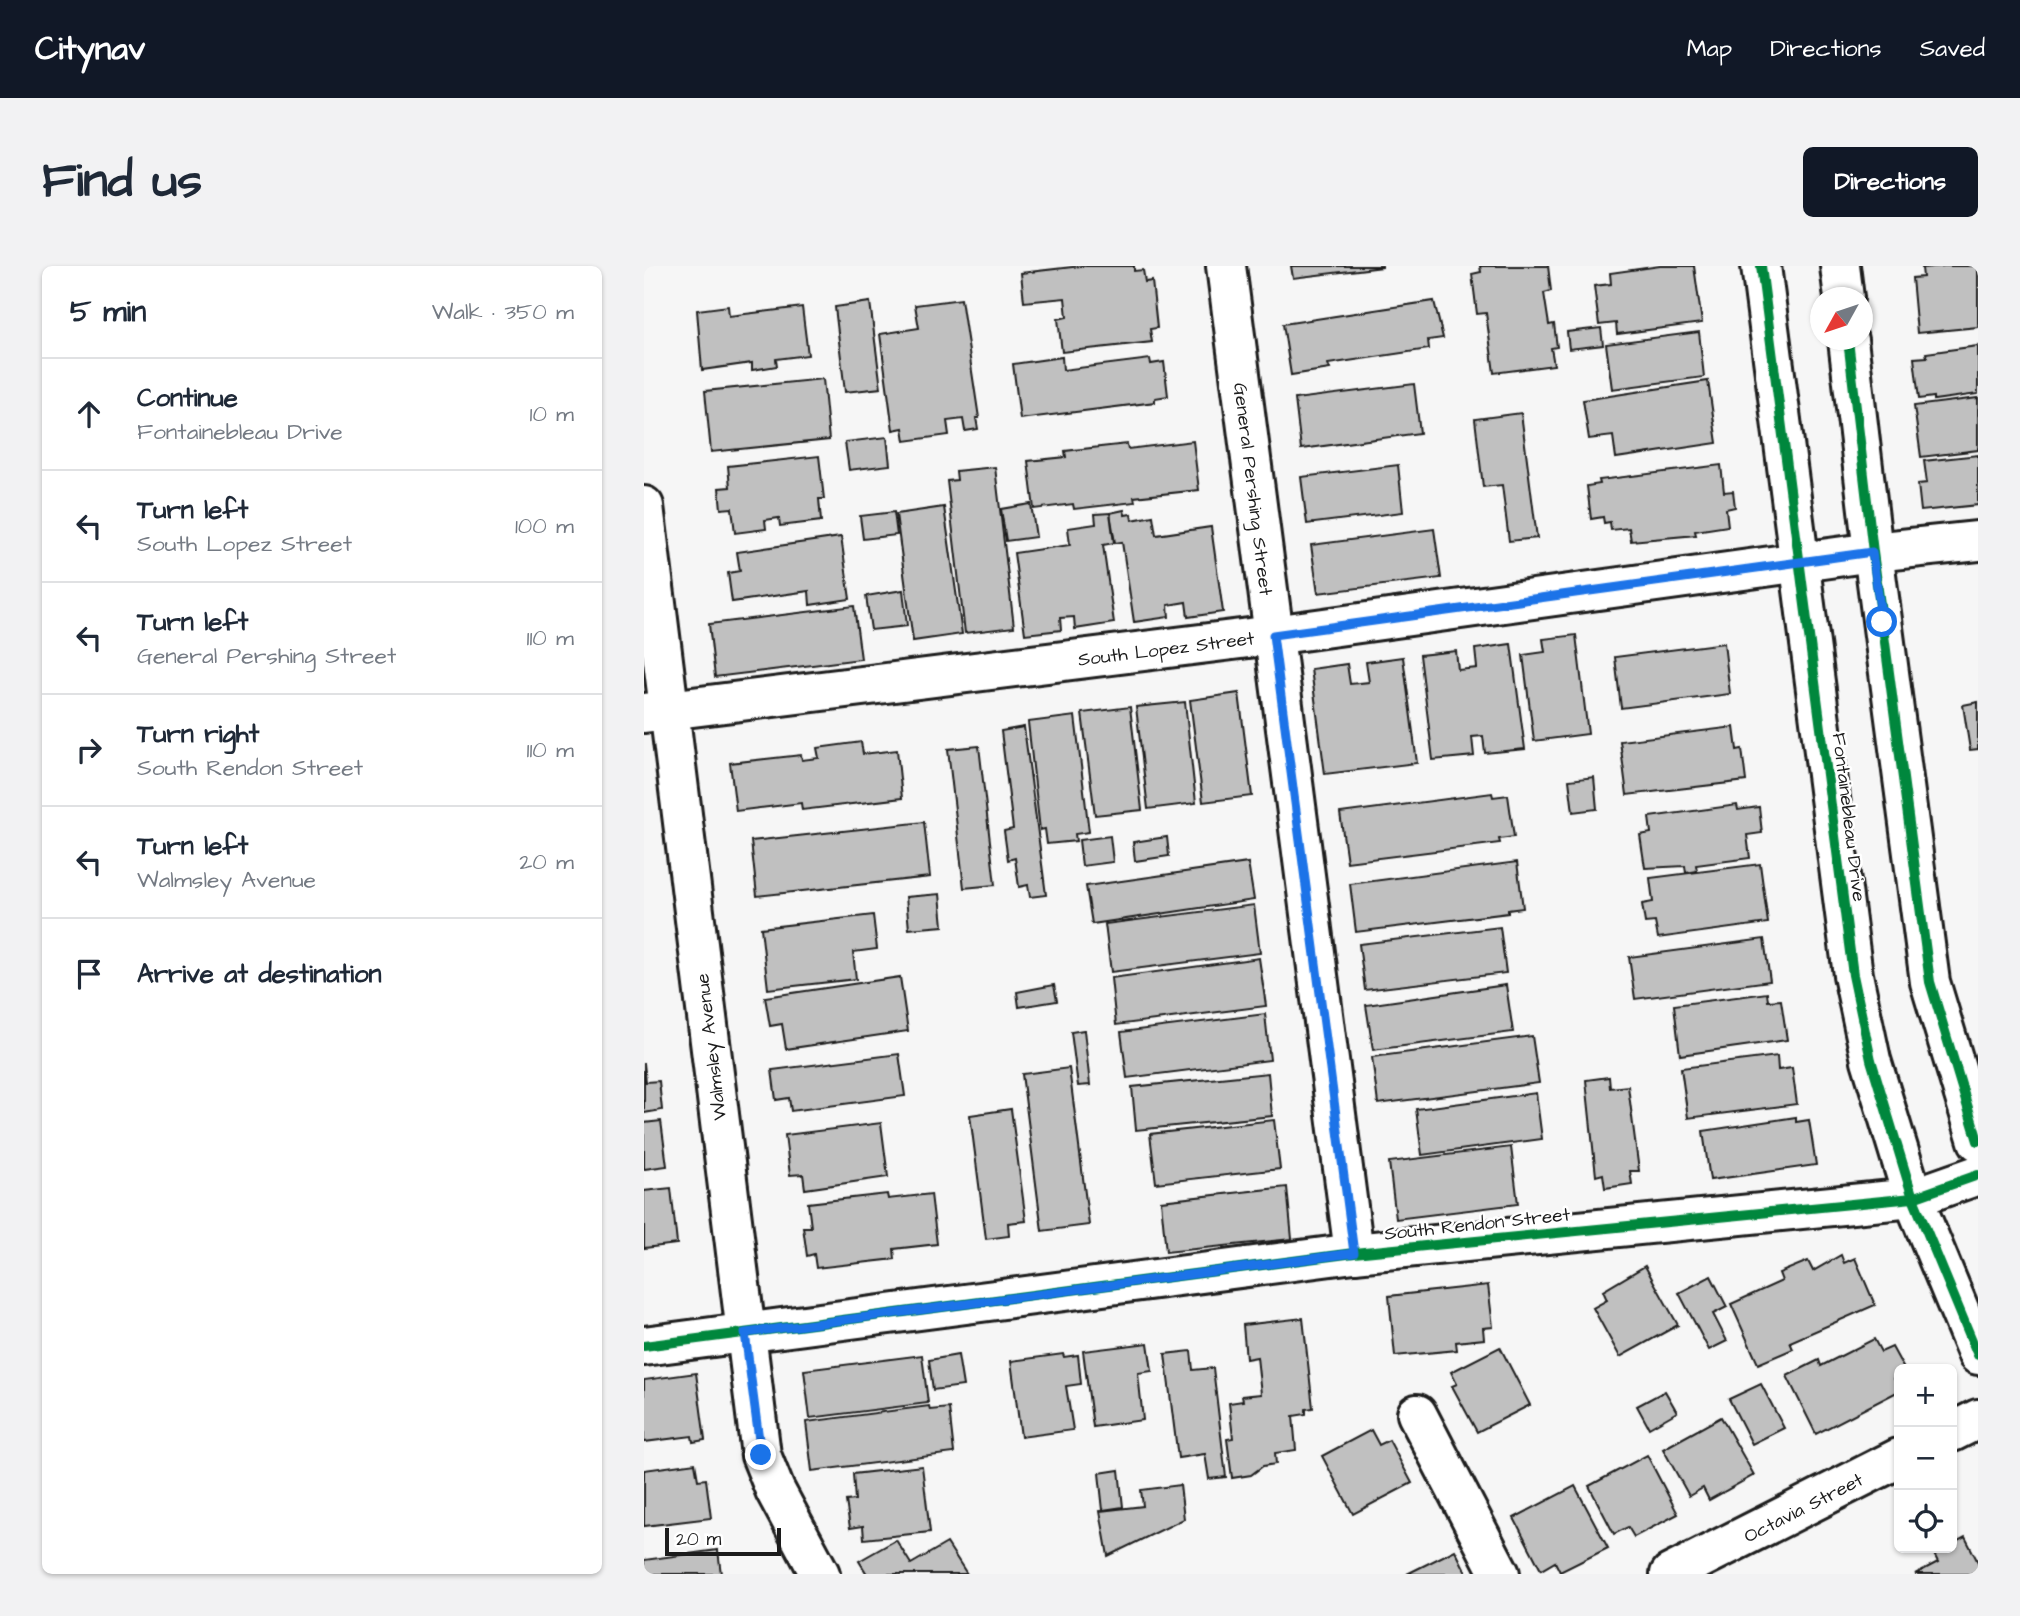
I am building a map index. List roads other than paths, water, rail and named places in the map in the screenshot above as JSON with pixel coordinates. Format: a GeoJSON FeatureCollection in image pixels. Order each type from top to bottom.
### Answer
{"type":"FeatureCollection","features":[{"type":"Feature","properties":{"kind":"street","name":"General Pershing Street"},"geometry":{"type":"LineString","coordinates":[[1226,266],[1354,1253]]}},
{"type":"Feature","properties":{"kind":"street","name":"Fontainebleau Drive"},"geometry":{"type":"LineString","coordinates":[[1761,266],[1853,975],[1871,1060],[1913,1198],[1978,1355]]}},
{"type":"Feature","properties":{"kind":"street"},"geometry":{"type":"LineString","coordinates":[[1840,266],[1843,287]]}},
{"type":"Feature","properties":{"kind":"street"},"geometry":{"type":"LineString","coordinates":[[1850,350],[1872,552],[1930,982],[1978,1141]]}},
{"type":"Feature","properties":{"kind":"street","name":"Walmsley Avenue"},"geometry":{"type":"LineString","coordinates":[[644,506],[657,711],[761,1455],[775,1490],[820,1574]]}},
{"type":"Feature","properties":{"kind":"street","name":"South Lopez Street"},"geometry":{"type":"LineString","coordinates":[[657,711],[1273,635],[1872,552],[1978,541]]}},
{"type":"Feature","properties":{"kind":"street","name":"South Rendon Street"},"geometry":{"type":"LineString","coordinates":[[644,1346],[1354,1253],[1913,1198],[1978,1175]]}},
{"type":"Feature","properties":{"kind":"street"},"geometry":{"type":"LineString","coordinates":[[1417,1414],[1500,1574]]}},
{"type":"Feature","properties":{"kind":"street"},"geometry":{"type":"LineString","coordinates":[[1957,1430],[1978,1419]]}},
{"type":"Feature","properties":{"kind":"street","name":"Octavia Street"},"geometry":{"type":"LineString","coordinates":[[1670,1574],[1894,1461]]}}]}
